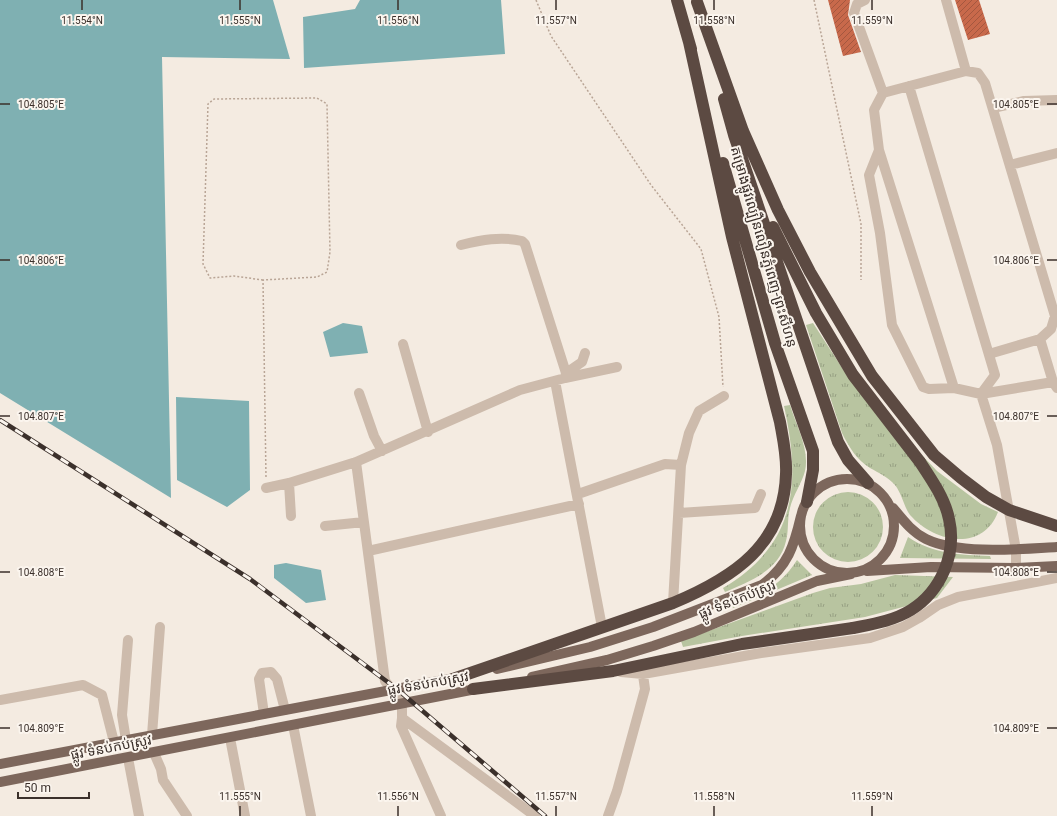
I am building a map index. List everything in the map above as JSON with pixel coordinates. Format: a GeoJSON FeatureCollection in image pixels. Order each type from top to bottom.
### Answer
{"type":"FeatureCollection","features":[{"type":"Feature","properties":{"kind":"highway","name":"គម្រោងផ្លូវល្បឿនលឿនភ្នំពេញ-ព្រះសីហនុ"},"geometry":{"type":"LineString","coordinates":[[677,0],[775,343],[813,451],[813,470],[807,502]]}},
{"type":"Feature","properties":{"kind":"highway","name":"គម្រោងផ្លូវល្បឿនលឿនភ្នំពេញ-ព្រះសីហនុ"},"geometry":{"type":"LineString","coordinates":[[697,1],[734,135],[838,442],[848,460],[868,483]]}},
{"type":"Feature","properties":{"kind":"highway"},"geometry":{"type":"LineString","coordinates":[[697,1],[743,131],[778,210],[810,272],[872,376],[934,456],[986,497],[1009,510],[1057,526]]}},
{"type":"Feature","properties":{"kind":"highway"},"geometry":{"type":"LineString","coordinates":[[453,679],[673,603],[702,590],[726,577],[754,553],[765,540],[774,525],[785,491],[785,452],[780,422],[732,237],[689,42]]}},
{"type":"Feature","properties":{"kind":"highway"},"geometry":{"type":"LineString","coordinates":[[473,690],[613,671],[643,669],[742,644],[853,628],[895,618],[911,610],[925,599],[944,573],[949,554],[951,536],[949,519],[943,500],[920,462],[853,374],[816,313],[779,241],[734,135]]}},
{"type":"Feature","properties":{"kind":"main road"},"geometry":{"type":"LineString","coordinates":[[1057,547],[1016,550],[968,548],[931,541],[910,528],[880,491],[868,483],[855,479],[841,479],[827,483],[816,491],[807,502],[801,516],[800,531],[804,545],[811,558],[823,567],[836,573],[851,574],[865,571],[931,567],[1016,568],[1057,566]]}},
{"type":"Feature","properties":{"kind":"main road"},"geometry":{"type":"LineString","coordinates":[[865,571],[879,562],[889,549],[894,534],[894,518],[888,502]]}},
{"type":"Feature","properties":{"kind":"main road","name":"ផ្លូវ ទំនប់កប់ស្រូវ"},"geometry":{"type":"LineString","coordinates":[[0,764],[453,679],[597,644],[653,627],[762,585],[775,575],[787,560],[795,542],[801,516]]}},
{"type":"Feature","properties":{"kind":"main road","name":"ផ្លូវ ទំនប់កប់ស្រូវ"},"geometry":{"type":"LineString","coordinates":[[0,782],[230,738],[402,702],[473,690],[615,658],[694,632],[817,581],[851,574]]}},
{"type":"Feature","properties":{"kind":"street"},"geometry":{"type":"LineString","coordinates":[[865,0],[856,4],[854,13],[883,93]]}},
{"type":"Feature","properties":{"kind":"street"},"geometry":{"type":"LineString","coordinates":[[946,0],[966,71]]}},
{"type":"Feature","properties":{"kind":"street"},"geometry":{"type":"LineString","coordinates":[[954,388],[879,150],[874,110],[883,93],[966,71],[978,73],[985,83],[1055,316],[1051,329],[1040,339],[989,354]]}},
{"type":"Feature","properties":{"kind":"street"},"geometry":{"type":"LineString","coordinates":[[908,86],[995,375],[981,394]]}},
{"type":"Feature","properties":{"kind":"street"},"geometry":{"type":"LineString","coordinates":[[992,108],[1024,101],[1057,100]]}},
{"type":"Feature","properties":{"kind":"street"},"geometry":{"type":"LineString","coordinates":[[879,150],[869,175],[880,233],[892,325],[923,387],[929,390],[954,388],[981,394],[1055,385],[1040,339]]}},
{"type":"Feature","properties":{"kind":"street"},"geometry":{"type":"LineString","coordinates":[[1010,165],[1057,153]]}},
{"type":"Feature","properties":{"kind":"street"},"geometry":{"type":"LineString","coordinates":[[461,245],[485,239],[502,238],[522,241],[525,244],[562,377],[579,499],[602,627]]}},
{"type":"Feature","properties":{"kind":"street"},"geometry":{"type":"LineString","coordinates":[[403,344],[428,432]]}},
{"type":"Feature","properties":{"kind":"street"},"geometry":{"type":"LineString","coordinates":[[562,377],[582,362],[585,353]]}},
{"type":"Feature","properties":{"kind":"street"},"geometry":{"type":"LineString","coordinates":[[266,488],[289,483],[356,462],[428,432],[520,390],[562,377],[617,367]]}},
{"type":"Feature","properties":{"kind":"street"},"geometry":{"type":"LineString","coordinates":[[359,393],[374,436],[382,451]]}},
{"type":"Feature","properties":{"kind":"street"},"geometry":{"type":"LineString","coordinates":[[981,394],[997,445],[1016,550],[1016,568]]}},
{"type":"Feature","properties":{"kind":"street"},"geometry":{"type":"LineString","coordinates":[[673,603],[682,465],[689,433],[698,412],[724,396]]}},
{"type":"Feature","properties":{"kind":"street"},"geometry":{"type":"LineString","coordinates":[[356,462],[386,681],[402,702],[401,726],[441,816]]}},
{"type":"Feature","properties":{"kind":"street"},"geometry":{"type":"LineString","coordinates":[[368,551],[579,499],[664,464],[682,465]]}},
{"type":"Feature","properties":{"kind":"street"},"geometry":{"type":"LineString","coordinates":[[289,483],[291,516]]}},
{"type":"Feature","properties":{"kind":"street"},"geometry":{"type":"LineString","coordinates":[[679,514],[754,508],[761,494]]}},
{"type":"Feature","properties":{"kind":"street"},"geometry":{"type":"LineString","coordinates":[[325,526],[364,522]]}},
{"type":"Feature","properties":{"kind":"street"},"geometry":{"type":"LineString","coordinates":[[608,816],[617,791],[645,689],[643,669],[870,638],[903,627],[920,618],[938,604],[958,598],[1057,578]]}},
{"type":"Feature","properties":{"kind":"street"},"geometry":{"type":"LineString","coordinates":[[152,735],[160,627]]}},
{"type":"Feature","properties":{"kind":"street"},"geometry":{"type":"LineString","coordinates":[[126,740],[122,715],[128,640]]}},
{"type":"Feature","properties":{"kind":"street"},"geometry":{"type":"LineString","coordinates":[[264,714],[259,679],[262,673],[271,672],[277,679],[285,710]]}},
{"type":"Feature","properties":{"kind":"street"},"geometry":{"type":"LineString","coordinates":[[0,700],[83,685],[102,695],[114,742]]}},
{"type":"Feature","properties":{"kind":"street"},"geometry":{"type":"LineString","coordinates":[[402,718],[530,815]]}},
{"type":"Feature","properties":{"kind":"street"},"geometry":{"type":"LineString","coordinates":[[293,725],[312,816]]}},
{"type":"Feature","properties":{"kind":"street"},"geometry":{"type":"LineString","coordinates":[[230,738],[245,816]]}},
{"type":"Feature","properties":{"kind":"street"},"geometry":{"type":"LineString","coordinates":[[154,753],[161,769],[163,780],[187,816]]}},
{"type":"Feature","properties":{"kind":"street"},"geometry":{"type":"LineString","coordinates":[[128,758],[138,816]]}},
{"type":"Feature","properties":{"kind":"path"},"geometry":{"type":"LineString","coordinates":[[536,0],[551,36],[651,185],[701,249],[719,317],[724,396]]}},
{"type":"Feature","properties":{"kind":"path"},"geometry":{"type":"LineString","coordinates":[[814,0],[861,224],[861,280]]}},
{"type":"Feature","properties":{"kind":"path"},"geometry":{"type":"LineString","coordinates":[[317,98],[327,104],[330,252],[327,272],[317,277],[263,280],[234,276],[210,278],[203,264],[208,104],[214,99],[317,98]]}},
{"type":"Feature","properties":{"kind":"path"},"geometry":{"type":"LineString","coordinates":[[263,280],[266,488]]}},
{"type":"Feature","properties":{"kind":"green space"},"geometry":{"type":"Polygon","coordinates":[[[813,323],[848,377],[937,471],[981,504],[998,512],[991,525],[981,534],[969,538],[957,539],[944,537],[932,532],[910,515],[895,485],[886,477],[861,461],[853,452],[842,433],[806,325],[813,323]]]}},
{"type":"Feature","properties":{"kind":"green space"},"geometry":{"type":"Polygon","coordinates":[[[790,405],[802,438],[806,455],[806,463],[804,476],[793,498],[790,508],[786,541],[777,560],[762,574],[725,592],[723,588],[748,571],[766,552],[779,531],[788,509],[792,486],[792,461],[784,406],[790,405]]]}},
{"type":"Feature","properties":{"kind":"green space"},"geometry":{"type":"Polygon","coordinates":[[[848,492],[861,495],[873,502],[880,514],[883,527],[880,540],[873,552],[861,559],[848,562],[835,559],[823,552],[816,540],[813,527],[816,514],[823,502],[835,495],[848,492]]]}},
{"type":"Feature","properties":{"kind":"green space"},"geometry":{"type":"Polygon","coordinates":[[[908,537],[918,543],[937,550],[958,554],[990,556],[991,559],[900,558],[908,537]]]}},
{"type":"Feature","properties":{"kind":"green space"},"geometry":{"type":"Polygon","coordinates":[[[797,560],[812,575],[733,608],[732,605],[752,598],[769,589],[784,577],[797,560]]]}},
{"type":"Feature","properties":{"kind":"green space"},"geometry":{"type":"Polygon","coordinates":[[[895,575],[953,577],[937,598],[865,617],[742,636],[683,647],[681,641],[813,593],[830,588],[861,584],[895,575]]]}},
{"type":"Feature","properties":{"kind":"water"},"geometry":{"type":"Polygon","coordinates":[[[0,0],[273,0],[290,59],[162,57],[171,498],[0,393],[0,0]]]}},
{"type":"Feature","properties":{"kind":"water"},"geometry":{"type":"Polygon","coordinates":[[[360,0],[501,0],[505,54],[304,68],[303,17],[355,9],[360,0]]]}},
{"type":"Feature","properties":{"kind":"water"},"geometry":{"type":"Polygon","coordinates":[[[343,323],[362,326],[368,353],[330,357],[323,332],[343,323]]]}},
{"type":"Feature","properties":{"kind":"water"},"geometry":{"type":"Polygon","coordinates":[[[176,397],[249,401],[250,490],[227,507],[177,480],[176,397]]]}},
{"type":"Feature","properties":{"kind":"water"},"geometry":{"type":"Polygon","coordinates":[[[286,563],[321,570],[326,600],[306,603],[274,578],[274,565],[286,563]]]}},
{"type":"Feature","properties":{"kind":"building"},"geometry":{"type":"Polygon","coordinates":[[[828,0],[850,0],[848,15],[861,52],[843,56],[828,0]]]}},
{"type":"Feature","properties":{"kind":"building"},"geometry":{"type":"Polygon","coordinates":[[[955,0],[979,0],[990,34],[968,40],[955,0]]]}},
{"type":"Feature","properties":{"kind":"railway"},"geometry":{"type":"LineString","coordinates":[[0,420],[250,579],[397,689],[545,816]]}}]}
